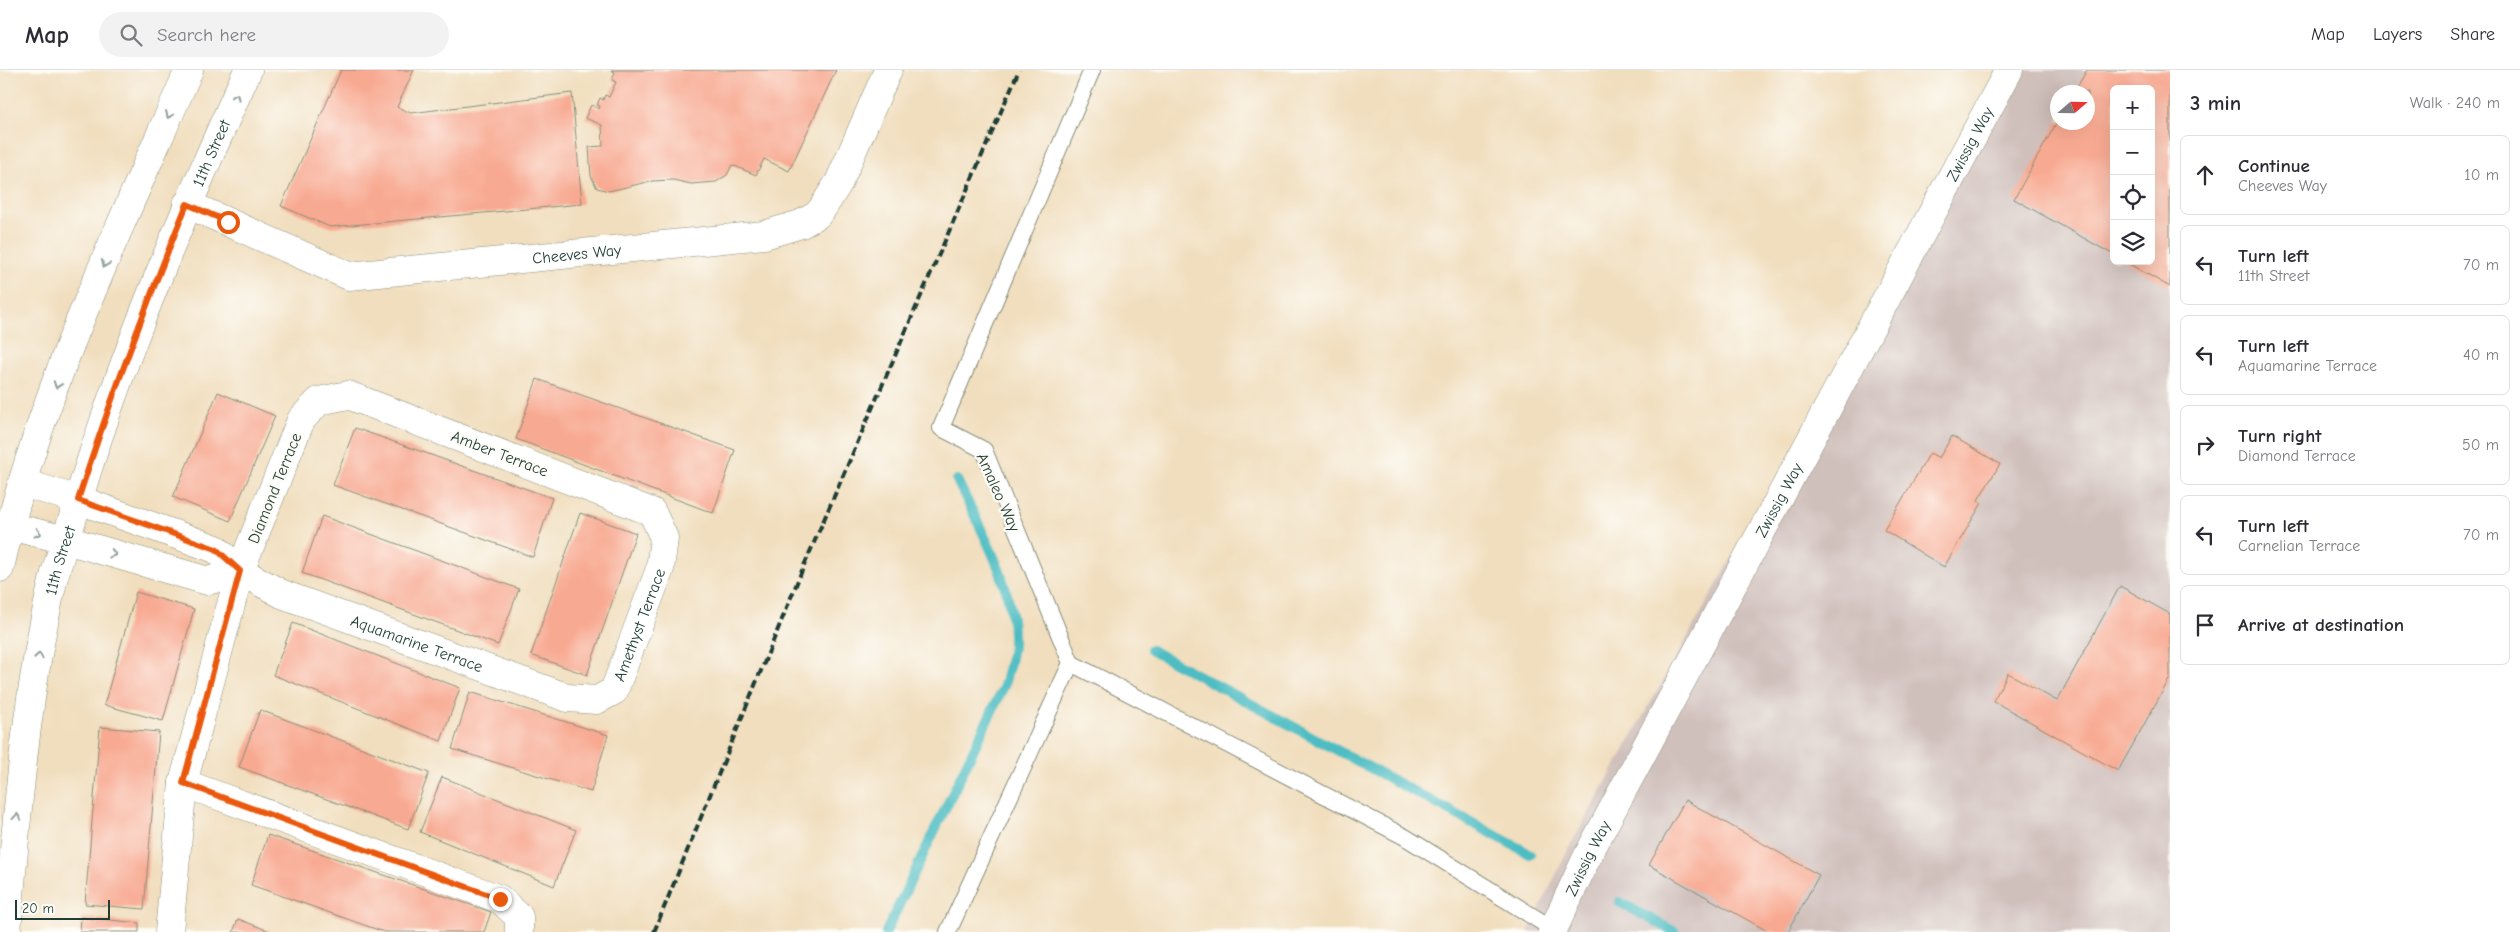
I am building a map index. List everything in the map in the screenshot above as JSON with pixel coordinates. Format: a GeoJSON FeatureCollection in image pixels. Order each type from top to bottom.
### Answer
{"type":"FeatureCollection","features":[{"type":"Feature","properties":{"kind":"street"},"geometry":{"type":"LineString","coordinates":[[0,568],[9,526],[77,330],[189,70]]}},
{"type":"Feature","properties":{"kind":"street","name":"11th Street"},"geometry":{"type":"LineString","coordinates":[[7,932],[30,706],[54,577],[97,440],[143,314],[187,204],[248,70]]}},
{"type":"Feature","properties":{"kind":"street","name":"Cheeves Way"},"geometry":{"type":"LineString","coordinates":[[187,204],[349,276],[764,236],[801,224],[817,215],[822,209],[839,182],[888,70]]}},
{"type":"Feature","properties":{"kind":"street","name":"Zwissig Way"},"geometry":{"type":"LineString","coordinates":[[1553,931],[1593,846],[2009,70]]}},
{"type":"Feature","properties":{"kind":"street","name":"Amber Terrace"},"geometry":{"type":"LineString","coordinates":[[319,402],[348,395],[652,512],[664,538]]}},
{"type":"Feature","properties":{"kind":"street","name":"Diamond Terrace"},"geometry":{"type":"LineString","coordinates":[[169,932],[183,783],[240,571],[301,420],[319,402]]}},
{"type":"Feature","properties":{"kind":"street","name":"Aquamarine Terrace"},"geometry":{"type":"LineString","coordinates":[[23,484],[78,500],[216,549],[240,571],[282,594],[568,698],[597,700]]}},
{"type":"Feature","properties":{"kind":"street"},"geometry":{"type":"LineString","coordinates":[[9,526],[66,540],[208,582],[240,571]]}},
{"type":"Feature","properties":{"kind":"street","name":"Amethyst Terrace"},"geometry":{"type":"LineString","coordinates":[[597,700],[614,691],[660,569],[664,538]]}},
{"type":"Feature","properties":{"kind":"street"},"geometry":{"type":"LineString","coordinates":[[183,783],[500,899],[519,917],[519,932]]}},
{"type":"Feature","properties":{"kind":"lane","name":"Amaleo Way"},"geometry":{"type":"LineString","coordinates":[[1071,663],[984,450],[941,428],[1092,70]]}},
{"type":"Feature","properties":{"kind":"lane"},"geometry":{"type":"LineString","coordinates":[[948,932],[1071,663],[1406,837],[1553,931]]}},
{"type":"Feature","properties":{"kind":"shaded area"},"geometry":{"type":"Polygon","coordinates":[[[2006,70],[2170,70],[2170,932],[1528,932],[1569,848],[2006,70]]]}},
{"type":"Feature","properties":{"kind":"building"},"geometry":{"type":"Polygon","coordinates":[[[341,70],[414,70],[397,107],[411,113],[572,93],[582,204],[330,227],[281,206],[341,70]]]}},
{"type":"Feature","properties":{"kind":"building"},"geometry":{"type":"Polygon","coordinates":[[[611,70],[836,70],[789,171],[764,159],[756,175],[732,165],[727,175],[716,182],[691,184],[673,180],[652,181],[609,191],[597,188],[591,176],[589,147],[603,146],[602,125],[585,118],[591,105],[599,109],[600,106],[597,105],[600,98],[603,100],[605,95],[609,97],[616,82],[612,80],[615,72],[611,70]]]}},
{"type":"Feature","properties":{"kind":"building"},"geometry":{"type":"Polygon","coordinates":[[[2087,70],[2170,70],[2170,287],[2131,265],[2155,265],[2155,85],[2110,85],[2110,253],[2014,199],[2053,130],[2095,130],[2095,85],[2078,85],[2087,70]]]}},
{"type":"Feature","properties":{"kind":"building"},"geometry":{"type":"Polygon","coordinates":[[[537,379],[735,450],[713,513],[516,439],[537,379]]]}},
{"type":"Feature","properties":{"kind":"building"},"geometry":{"type":"Polygon","coordinates":[[[218,392],[275,416],[230,521],[173,497],[218,392]]]}},
{"type":"Feature","properties":{"kind":"building"},"geometry":{"type":"Polygon","coordinates":[[[355,428],[552,498],[533,557],[333,485],[355,428]]]}},
{"type":"Feature","properties":{"kind":"building"},"geometry":{"type":"Polygon","coordinates":[[[1952,436],[2000,464],[1978,500],[1982,503],[1944,567],[1884,530],[1930,453],[1939,458],[1952,436]]]}},
{"type":"Feature","properties":{"kind":"building"},"geometry":{"type":"Polygon","coordinates":[[[580,513],[636,533],[587,675],[531,655],[580,513]]]}},
{"type":"Feature","properties":{"kind":"building"},"geometry":{"type":"Polygon","coordinates":[[[322,516],[519,589],[498,645],[302,573],[322,516]]]}},
{"type":"Feature","properties":{"kind":"building"},"geometry":{"type":"Polygon","coordinates":[[[2120,586],[2170,614],[2170,678],[2118,771],[1993,701],[2008,673],[2057,701],[2120,586]]]}},
{"type":"Feature","properties":{"kind":"building"},"geometry":{"type":"Polygon","coordinates":[[[136,592],[194,609],[163,721],[104,705],[136,592]]]}},
{"type":"Feature","properties":{"kind":"building"},"geometry":{"type":"Polygon","coordinates":[[[293,623],[460,688],[441,741],[273,675],[293,623]]]}},
{"type":"Feature","properties":{"kind":"building"},"geometry":{"type":"Polygon","coordinates":[[[470,692],[608,735],[591,792],[452,749],[470,692]]]}},
{"type":"Feature","properties":{"kind":"building"},"geometry":{"type":"Polygon","coordinates":[[[260,710],[429,773],[408,829],[239,767],[260,710]]]}},
{"type":"Feature","properties":{"kind":"building"},"geometry":{"type":"Polygon","coordinates":[[[100,727],[159,732],[144,909],[85,904],[100,727]]]}},
{"type":"Feature","properties":{"kind":"building"},"geometry":{"type":"Polygon","coordinates":[[[442,777],[576,830],[554,886],[420,832],[442,777]]]}},
{"type":"Feature","properties":{"kind":"building"},"geometry":{"type":"Polygon","coordinates":[[[1685,800],[1819,875],[1788,932],[1769,932],[1649,865],[1685,800]]]}},
{"type":"Feature","properties":{"kind":"building"},"geometry":{"type":"Polygon","coordinates":[[[268,835],[491,912],[484,932],[384,932],[251,885],[268,835]]]}},
{"type":"Feature","properties":{"kind":"building"},"geometry":{"type":"Polygon","coordinates":[[[81,917],[139,923],[139,932],[80,932],[81,917]]]}},
{"type":"Feature","properties":{"kind":"building"},"geometry":{"type":"Polygon","coordinates":[[[238,919],[272,932],[233,932],[238,919]]]}},
{"type":"Feature","properties":{"kind":"waterway"},"geometry":{"type":"LineString","coordinates":[[886,932],[1004,686],[1011,660],[1013,645],[1012,623],[1003,580],[986,539],[957,480]]}},
{"type":"Feature","properties":{"kind":"waterway"},"geometry":{"type":"LineString","coordinates":[[1151,650],[1530,854]]}},
{"type":"Feature","properties":{"kind":"waterway"},"geometry":{"type":"LineString","coordinates":[[1619,902],[1675,932]]}},
{"type":"Feature","properties":{"kind":"railway"},"geometry":{"type":"LineString","coordinates":[[654,932],[803,568],[1019,70]]}},
{"type":"Feature","properties":{"kind":"route"},"geometry":{"type":"LineString","coordinates":[[228,222],[187,204],[143,314],[97,440],[78,500],[216,549],[240,571],[183,783],[500,899]]}}]}
